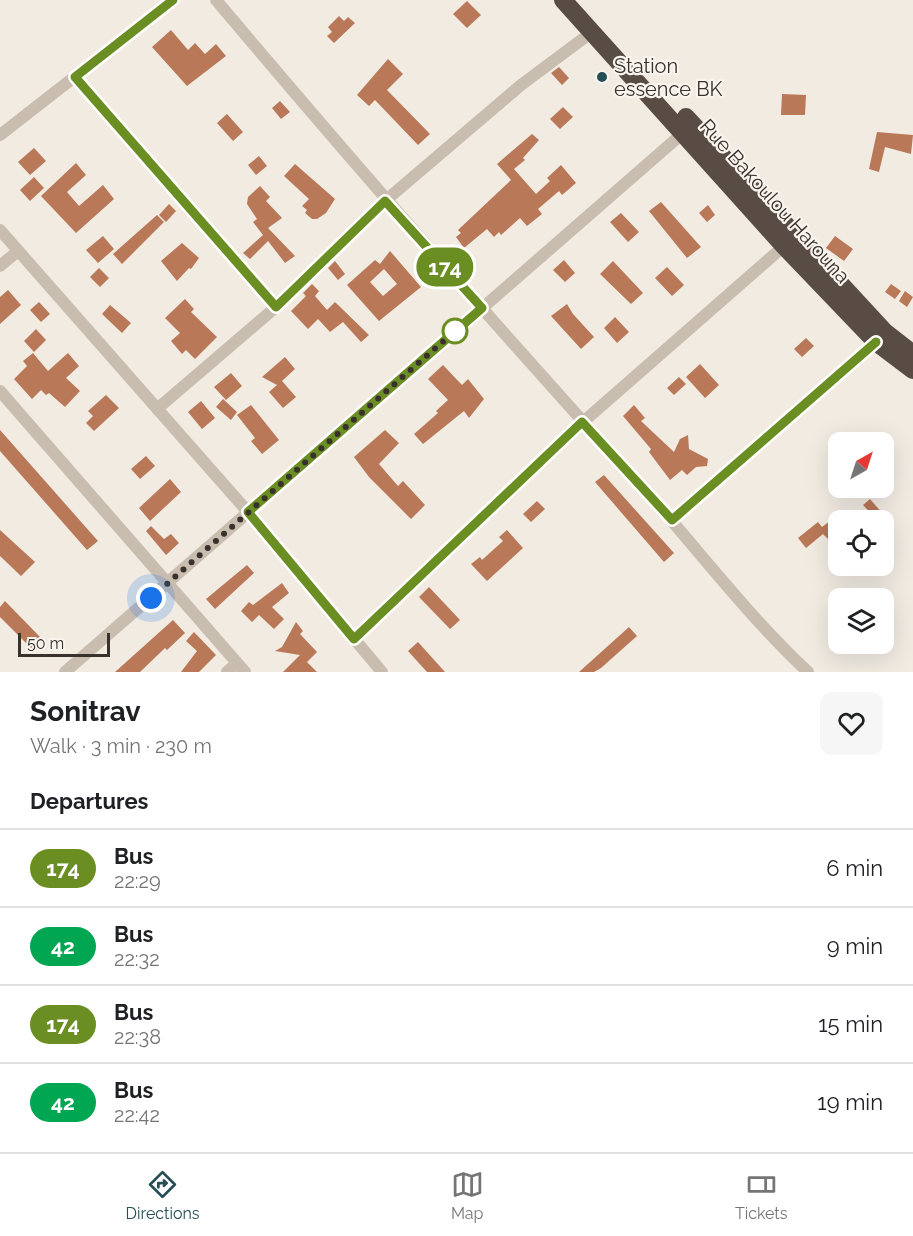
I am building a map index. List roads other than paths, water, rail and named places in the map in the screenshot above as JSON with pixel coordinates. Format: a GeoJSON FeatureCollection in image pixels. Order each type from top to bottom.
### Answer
{"type":"FeatureCollection","features":[{"type":"Feature","properties":{"kind":"highway","name":"Rue Bakoulou Harouna"},"geometry":{"type":"LineString","coordinates":[[563,0],[784,246],[876,342],[913,370]]}},
{"type":"Feature","properties":{"kind":"highway","name":"Rue Bakoulou Harouna"},"geometry":{"type":"LineString","coordinates":[[578,0],[828,272],[885,332],[913,354]]}},
{"type":"Feature","properties":{"kind":"street"},"geometry":{"type":"LineString","coordinates":[[0,135],[173,0]]}},
{"type":"Feature","properties":{"kind":"street"},"geometry":{"type":"LineString","coordinates":[[216,0],[385,201],[672,520],[770,637],[808,672]]}},
{"type":"Feature","properties":{"kind":"street"},"geometry":{"type":"LineString","coordinates":[[157,409],[276,307],[385,201],[521,86],[591,32]]}},
{"type":"Feature","properties":{"kind":"street"},"geometry":{"type":"LineString","coordinates":[[75,77],[276,307]]}},
{"type":"Feature","properties":{"kind":"street"},"geometry":{"type":"LineString","coordinates":[[65,672],[683,133]]}},
{"type":"Feature","properties":{"kind":"street"},"geometry":{"type":"LineString","coordinates":[[0,230],[248,512],[382,672]]}},
{"type":"Feature","properties":{"kind":"street"},"geometry":{"type":"LineString","coordinates":[[354,639],[582,422],[784,246]]}},
{"type":"Feature","properties":{"kind":"street"},"geometry":{"type":"LineString","coordinates":[[0,266],[18,250]]}},
{"type":"Feature","properties":{"kind":"street"},"geometry":{"type":"LineString","coordinates":[[672,520],[876,342]]}},
{"type":"Feature","properties":{"kind":"street"},"geometry":{"type":"LineString","coordinates":[[0,391],[241,668],[227,672]]}},
{"type":"Feature","properties":{"kind":"place","name":"Station essence BK"},"geometry":{"type":"Point","coordinates":[602,77]}}]}
